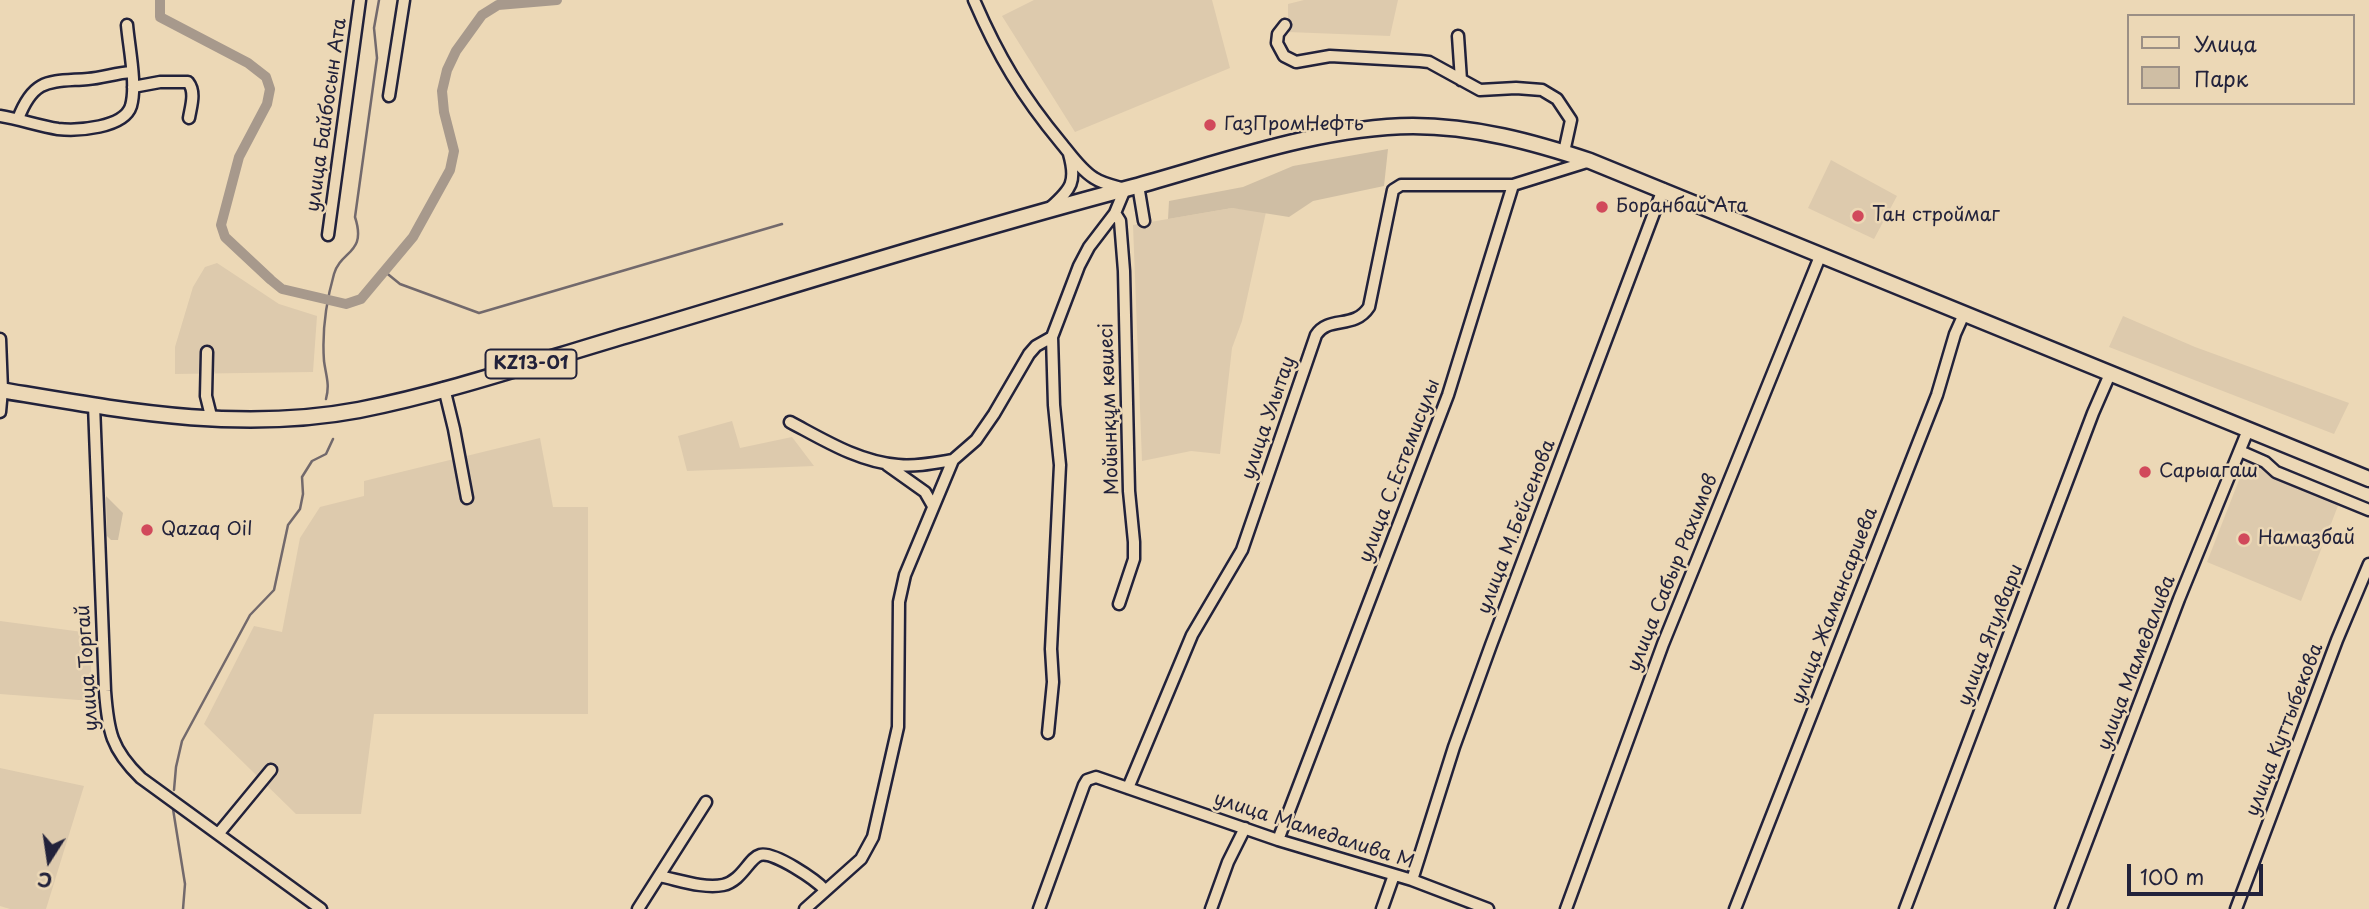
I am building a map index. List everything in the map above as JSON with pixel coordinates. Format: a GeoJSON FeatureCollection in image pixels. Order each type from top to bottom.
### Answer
{"type":"FeatureCollection","features":[{"type":"Feature","properties":{"kind":"highway","name":"KZ13-01"},"geometry":{"type":"LineString","coordinates":[[1,390],[158,415],[212,420],[296,418],[348,411],[444,388],[1048,210],[1308,139],[1410,126],[1465,129],[1524,141],[1590,161],[2369,479]]}},
{"type":"Feature","properties":{"kind":"street","name":"улица Байбосын Ата"},"geometry":{"type":"LineString","coordinates":[[328,235],[360,0]]}},
{"type":"Feature","properties":{"kind":"street"},"geometry":{"type":"LineString","coordinates":[[389,96],[404,0]]}},
{"type":"Feature","properties":{"kind":"street"},"geometry":{"type":"LineString","coordinates":[[974,0],[1007,70],[1041,119],[1090,175],[1104,183],[1132,187]]}},
{"type":"Feature","properties":{"kind":"street"},"geometry":{"type":"LineString","coordinates":[[0,116],[57,128],[108,125],[124,118],[135,106],[127,25]]}},
{"type":"Feature","properties":{"kind":"street"},"geometry":{"type":"LineString","coordinates":[[1284,25],[1278,34],[1277,43],[1284,56],[1291,61],[1301,62],[1330,56],[1429,62],[1480,90],[1542,90],[1569,110],[1571,120],[1564,152]]}},
{"type":"Feature","properties":{"kind":"street"},"geometry":{"type":"LineString","coordinates":[[1458,36],[1461,80]]}},
{"type":"Feature","properties":{"kind":"street"},"geometry":{"type":"LineString","coordinates":[[18,119],[25,101],[53,81],[131,72]]}},
{"type":"Feature","properties":{"kind":"street"},"geometry":{"type":"LineString","coordinates":[[132,87],[160,82],[188,82],[193,94],[189,118]]}},
{"type":"Feature","properties":{"kind":"street"},"geometry":{"type":"LineString","coordinates":[[1048,210],[1072,183],[1072,165],[1068,150]]}},
{"type":"Feature","properties":{"kind":"street"},"geometry":{"type":"LineString","coordinates":[[1513,185],[1590,161]]}},
{"type":"Feature","properties":{"kind":"street","name":"улица Улытау"},"geometry":{"type":"LineString","coordinates":[[1128,788],[1192,635],[1242,550],[1316,335],[1328,325],[1360,318],[1369,307],[1393,190],[1401,185],[1513,185]]}},
{"type":"Feature","properties":{"kind":"street","name":"улица С.Естемисулы"},"geometry":{"type":"LineString","coordinates":[[1278,840],[1448,396],[1513,185]]}},
{"type":"Feature","properties":{"kind":"street"},"geometry":{"type":"LineString","coordinates":[[1048,733],[1053,682],[1060,466],[1054,405],[1052,337],[1089,247],[1132,187]]}},
{"type":"Feature","properties":{"kind":"street"},"geometry":{"type":"LineString","coordinates":[[1132,187],[1144,221]]}},
{"type":"Feature","properties":{"kind":"street","name":"улица М.Бейсенова"},"geometry":{"type":"LineString","coordinates":[[1412,880],[1454,747],[1663,189]]}},
{"type":"Feature","properties":{"kind":"street","name":"Мойынқұм көшесі"},"geometry":{"type":"LineString","coordinates":[[1115,213],[1120,221],[1124,271],[1129,491],[1134,542],[1134,559],[1119,604]]}},
{"type":"Feature","properties":{"kind":"street","name":"улица Сабыр Рахимов"},"geometry":{"type":"LineString","coordinates":[[1566,909],[1663,644],[1821,254]]}},
{"type":"Feature","properties":{"kind":"street","name":"улица Жамансариева"},"geometry":{"type":"LineString","coordinates":[[1735,909],[1937,396],[1955,334],[1964,314]]}},
{"type":"Feature","properties":{"kind":"street"},"geometry":{"type":"LineString","coordinates":[[805,909],[861,859],[873,837],[898,727],[901,587],[933,506],[953,460],[976,440],[1029,354],[1036,346],[1052,337]]}},
{"type":"Feature","properties":{"kind":"street"},"geometry":{"type":"LineString","coordinates":[[0,339],[0,412]]}},
{"type":"Feature","properties":{"kind":"street"},"geometry":{"type":"LineString","coordinates":[[207,352],[206,396],[212,420]]}},
{"type":"Feature","properties":{"kind":"street","name":"улица Ягулвари"},"geometry":{"type":"LineString","coordinates":[[1905,909],[2110,374]]}},
{"type":"Feature","properties":{"kind":"street"},"geometry":{"type":"LineString","coordinates":[[444,388],[467,498]]}},
{"type":"Feature","properties":{"kind":"street","name":"улица Торгай"},"geometry":{"type":"LineString","coordinates":[[94,405],[102,627],[110,734],[118,753],[141,778],[321,909]]}},
{"type":"Feature","properties":{"kind":"street"},"geometry":{"type":"LineString","coordinates":[[790,422],[835,446],[884,464],[901,466],[953,460]]}},
{"type":"Feature","properties":{"kind":"street","name":"улица Мамедалива"},"geometry":{"type":"LineString","coordinates":[[2061,909],[2179,599],[2248,430]]}},
{"type":"Feature","properties":{"kind":"street"},"geometry":{"type":"LineString","coordinates":[[2240,452],[2265,462],[2276,472],[2369,510]]}},
{"type":"Feature","properties":{"kind":"street"},"geometry":{"type":"LineString","coordinates":[[884,464],[925,492],[933,506]]}},
{"type":"Feature","properties":{"kind":"street","name":"улица Куттыбекова"},"geometry":{"type":"LineString","coordinates":[[2236,909],[2337,640],[2369,564]]}},
{"type":"Feature","properties":{"kind":"street"},"geometry":{"type":"LineString","coordinates":[[219,833],[271,770]]}},
{"type":"Feature","properties":{"kind":"street","name":"улица Мамедалива М"},"geometry":{"type":"LineString","coordinates":[[1039,909],[1087,780],[1096,777],[1278,840],[1412,880],[1488,909]]}},
{"type":"Feature","properties":{"kind":"street"},"geometry":{"type":"LineString","coordinates":[[638,909],[706,802]]}},
{"type":"Feature","properties":{"kind":"street"},"geometry":{"type":"LineString","coordinates":[[1211,909],[1244,828]]}},
{"type":"Feature","properties":{"kind":"street"},"geometry":{"type":"LineString","coordinates":[[660,876],[722,885],[736,878],[761,854],[798,869],[825,890]]}},
{"type":"Feature","properties":{"kind":"street"},"geometry":{"type":"LineString","coordinates":[[1382,909],[1394,875]]}},
{"type":"Feature","properties":{"kind":"shaded area"},"geometry":{"type":"Polygon","coordinates":[[[1034,0],[1212,0],[1230,68],[1075,132],[1002,16],[1034,0]]]}},
{"type":"Feature","properties":{"kind":"shaded area"},"geometry":{"type":"Polygon","coordinates":[[[1304,0],[1398,0],[1390,36],[1288,32],[1288,4],[1304,0]]]}},
{"type":"Feature","properties":{"kind":"shaded area","name":"Тан строймаг"},"geometry":{"type":"Polygon","coordinates":[[[1831,160],[1897,196],[1874,239],[1808,208],[1831,160]]]}},
{"type":"Feature","properties":{"kind":"shaded area"},"geometry":{"type":"Polygon","coordinates":[[[1232,208],[1266,212],[1242,321],[1232,348],[1220,454],[1191,451],[1142,461],[1133,225],[1232,208]]]}},
{"type":"Feature","properties":{"kind":"shaded area"},"geometry":{"type":"Polygon","coordinates":[[[217,263],[279,304],[317,316],[313,372],[175,374],[175,347],[193,287],[205,267],[217,263]]]}},
{"type":"Feature","properties":{"kind":"shaded area"},"geometry":{"type":"Polygon","coordinates":[[[2123,316],[2195,347],[2349,403],[2334,434],[2109,347],[2123,316]]]}},
{"type":"Feature","properties":{"kind":"shaded area"},"geometry":{"type":"Polygon","coordinates":[[[732,421],[740,448],[792,437],[814,466],[687,471],[678,436],[732,421]]]}},
{"type":"Feature","properties":{"kind":"shaded area"},"geometry":{"type":"Polygon","coordinates":[[[540,438],[553,507],[588,507],[588,714],[374,714],[361,814],[296,814],[204,724],[254,626],[282,632],[300,538],[320,507],[364,496],[364,481],[540,438]]]}},
{"type":"Feature","properties":{"kind":"shaded area"},"geometry":{"type":"Polygon","coordinates":[[[2246,462],[2341,498],[2301,601],[2207,562],[2246,462]]]}},
{"type":"Feature","properties":{"kind":"shaded area"},"geometry":{"type":"Polygon","coordinates":[[[0,621],[90,633],[92,701],[0,694],[0,621]]]}},
{"type":"Feature","properties":{"kind":"shaded area"},"geometry":{"type":"Polygon","coordinates":[[[0,768],[84,786],[46,909],[10,909],[0,906],[0,768]]]}},
{"type":"Feature","properties":{"kind":"green space"},"geometry":{"type":"Polygon","coordinates":[[[1388,149],[1384,186],[1313,201],[1289,217],[1232,208],[1168,219],[1169,201],[1243,187],[1293,166],[1388,149]]]}},
{"type":"Feature","properties":{"kind":"green space"},"geometry":{"type":"Polygon","coordinates":[[[106,496],[123,513],[118,540],[111,540],[107,536],[106,496]]]}},
{"type":"Feature","properties":{"kind":"waterway"},"geometry":{"type":"LineString","coordinates":[[160,0],[160,17],[248,63],[266,77],[270,89],[267,104],[239,157],[221,225],[225,237],[282,289],[346,304],[361,299],[413,237],[450,170],[454,151],[444,112],[442,91],[447,70],[456,51],[482,15],[498,5],[557,0]]}},
{"type":"Feature","properties":{"kind":"waterway"},"geometry":{"type":"LineString","coordinates":[[326,399],[328,384],[324,361],[325,318],[337,266],[352,250],[358,238],[355,217],[377,58],[374,28],[379,0]]}},
{"type":"Feature","properties":{"kind":"waterway"},"geometry":{"type":"LineString","coordinates":[[384,271],[400,284],[479,313],[782,224]]}},
{"type":"Feature","properties":{"kind":"waterway"},"geometry":{"type":"LineString","coordinates":[[174,790],[182,741],[250,615],[274,590],[288,525],[300,509],[302,477],[312,461],[326,454],[333,439]]}},
{"type":"Feature","properties":{"kind":"waterway"},"geometry":{"type":"LineString","coordinates":[[173,809],[185,884],[183,909]]}},
{"type":"Feature","properties":{"kind":"place","name":"ГазПромНефть"},"geometry":{"type":"Point","coordinates":[1210,125]}},
{"type":"Feature","properties":{"kind":"place","name":"Боранбай Ата"},"geometry":{"type":"Point","coordinates":[1602,207]}},
{"type":"Feature","properties":{"kind":"place","name":"Тан строймаг"},"geometry":{"type":"Point","coordinates":[1858,216]}},
{"type":"Feature","properties":{"kind":"place","name":"Сарыагаш"},"geometry":{"type":"Point","coordinates":[2145,472]}},
{"type":"Feature","properties":{"kind":"place","name":"Qazaq Oil"},"geometry":{"type":"Point","coordinates":[147,530]}},
{"type":"Feature","properties":{"kind":"place","name":"Намазбай"},"geometry":{"type":"Point","coordinates":[2244,539]}}]}
